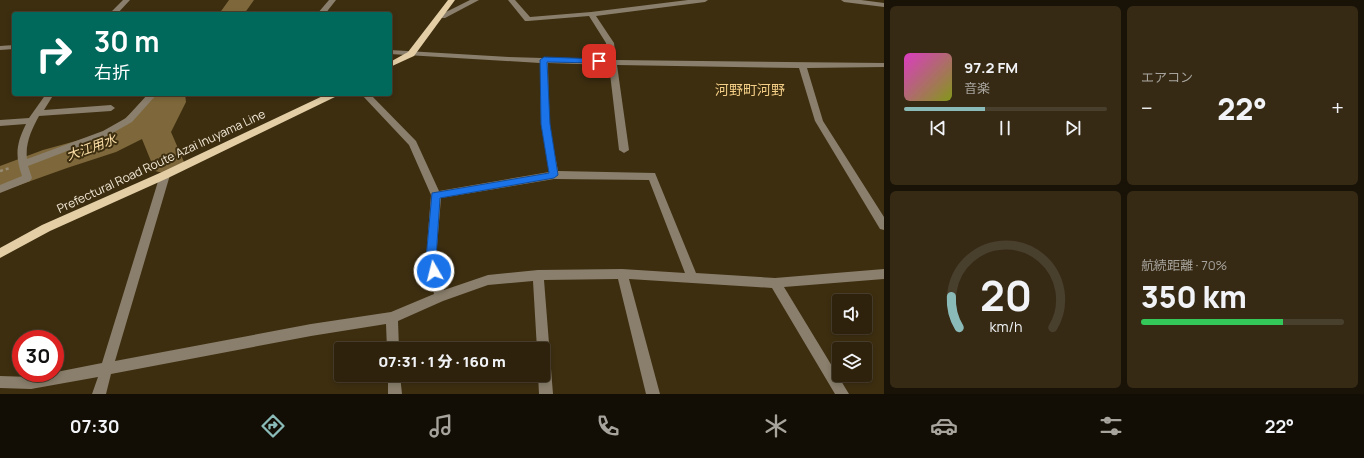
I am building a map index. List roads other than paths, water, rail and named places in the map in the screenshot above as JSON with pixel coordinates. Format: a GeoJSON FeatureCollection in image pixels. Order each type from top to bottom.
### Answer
{"type":"FeatureCollection","features":[{"type":"Feature","properties":{"kind":"main road"},"geometry":{"type":"LineString","coordinates":[[392,64],[411,54],[442,16],[452,0]]}},
{"type":"Feature","properties":{"kind":"main road","name":"Prefectural Road Route Azai Inuyama Line"},"geometry":{"type":"LineString","coordinates":[[0,252],[46,228],[165,175],[330,96]]}},
{"type":"Feature","properties":{"kind":"street"},"geometry":{"type":"LineString","coordinates":[[115,12],[127,0]]}},
{"type":"Feature","properties":{"kind":"street"},"geometry":{"type":"LineString","coordinates":[[323,12],[333,0]]}},
{"type":"Feature","properties":{"kind":"street"},"geometry":{"type":"LineString","coordinates":[[442,16],[476,0]]}},
{"type":"Feature","properties":{"kind":"street"},"geometry":{"type":"LineString","coordinates":[[511,0],[528,19],[591,14],[704,0]]}},
{"type":"Feature","properties":{"kind":"street"},"geometry":{"type":"LineString","coordinates":[[844,0],[884,5]]}},
{"type":"Feature","properties":{"kind":"street"},"geometry":{"type":"LineString","coordinates":[[591,14],[610,43],[624,150]]}},
{"type":"Feature","properties":{"kind":"street"},"geometry":{"type":"LineString","coordinates":[[0,48],[12,47]]}},
{"type":"Feature","properties":{"kind":"street"},"geometry":{"type":"LineString","coordinates":[[392,52],[612,62],[884,65]]}},
{"type":"Feature","properties":{"kind":"street"},"geometry":{"type":"LineString","coordinates":[[544,60],[546,124],[554,175]]}},
{"type":"Feature","properties":{"kind":"street"},"geometry":{"type":"LineString","coordinates":[[802,65],[819,121],[884,226]]}},
{"type":"Feature","properties":{"kind":"street"},"geometry":{"type":"LineString","coordinates":[[24,170],[23,138],[31,121],[49,96]]}},
{"type":"Feature","properties":{"kind":"street"},"geometry":{"type":"LineString","coordinates":[[0,189],[24,170],[106,134],[129,120],[151,96]]}},
{"type":"Feature","properties":{"kind":"street"},"geometry":{"type":"LineString","coordinates":[[367,96],[413,143],[436,195],[431,259],[440,297]]}},
{"type":"Feature","properties":{"kind":"street"},"geometry":{"type":"LineString","coordinates":[[37,113],[111,108]]}},
{"type":"Feature","properties":{"kind":"street"},"geometry":{"type":"LineString","coordinates":[[0,123],[31,121]]}},
{"type":"Feature","properties":{"kind":"street"},"geometry":{"type":"LineString","coordinates":[[99,394],[165,175]]}},
{"type":"Feature","properties":{"kind":"street"},"geometry":{"type":"LineString","coordinates":[[436,195],[554,175],[652,176],[692,277]]}},
{"type":"Feature","properties":{"kind":"street"},"geometry":{"type":"LineString","coordinates":[[622,274],[653,394]]}},
{"type":"Feature","properties":{"kind":"street"},"geometry":{"type":"LineString","coordinates":[[0,382],[31,383],[311,330],[392,318],[440,297],[488,280],[538,275],[622,274],[775,283],[884,274]]}},
{"type":"Feature","properties":{"kind":"street"},"geometry":{"type":"LineString","coordinates":[[538,275],[546,394]]}},
{"type":"Feature","properties":{"kind":"street"},"geometry":{"type":"LineString","coordinates":[[775,283],[842,394]]}},
{"type":"Feature","properties":{"kind":"street"},"geometry":{"type":"LineString","coordinates":[[392,318],[393,342]]}},
{"type":"Feature","properties":{"kind":"street"},"geometry":{"type":"LineString","coordinates":[[394,382],[395,394]]}},
{"type":"Feature","properties":{"kind":"waterway","name":"大江用水"},"geometry":{"type":"LineString","coordinates":[[233,12],[242,0]]}},
{"type":"Feature","properties":{"kind":"waterway","name":"大江用水"},"geometry":{"type":"LineString","coordinates":[[0,179],[55,159],[105,144],[130,132],[168,96]]}},
{"type":"Feature","properties":{"kind":"waterway"},"geometry":{"type":"LineString","coordinates":[[167,162],[155,132],[171,102],[170,97]]}},
{"type":"Feature","properties":{"kind":"district","name":"河野町河野"},"geometry":{"type":"Point","coordinates":[750,89]}}]}
